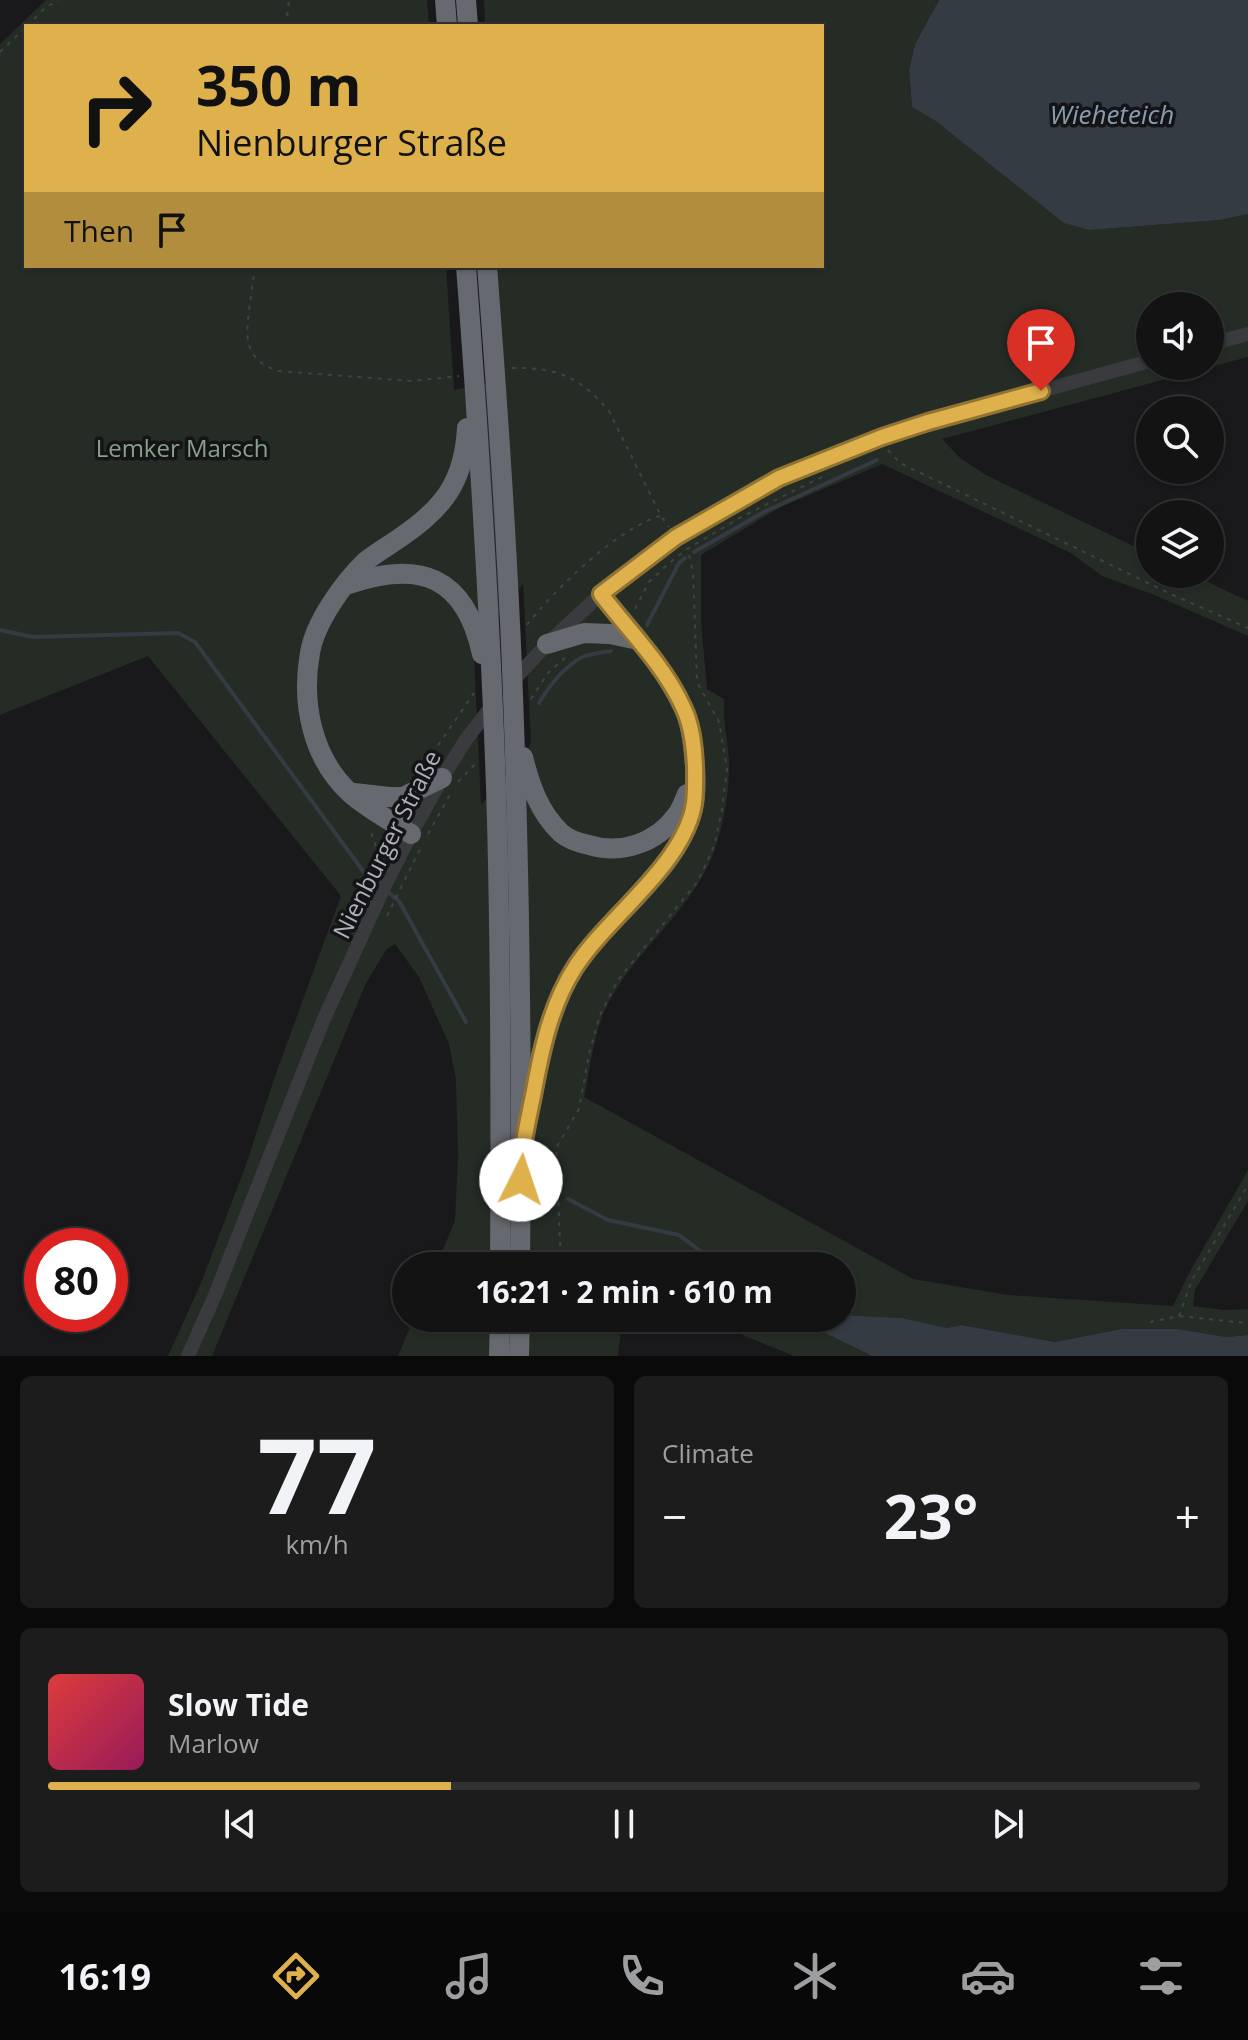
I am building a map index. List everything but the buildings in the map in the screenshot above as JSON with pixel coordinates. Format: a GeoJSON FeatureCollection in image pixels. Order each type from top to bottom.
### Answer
{"type":"FeatureCollection","features":[{"type":"Feature","properties":{"kind":"highway"},"geometry":{"type":"LineString","coordinates":[[445,0],[447,24]]}},
{"type":"Feature","properties":{"kind":"highway"},"geometry":{"type":"LineString","coordinates":[[466,0],[468,24]]}},
{"type":"Feature","properties":{"kind":"highway"},"geometry":{"type":"LineString","coordinates":[[466,268],[484,632],[492,698],[496,788],[500,1252]]}},
{"type":"Feature","properties":{"kind":"highway"},"geometry":{"type":"LineString","coordinates":[[487,268],[508,601],[521,705],[520,1252]]}},
{"type":"Feature","properties":{"kind":"highway"},"geometry":{"type":"LineString","coordinates":[[420,838],[350,793],[325,762],[310,722],[307,691],[310,651],[324,615],[367,560],[417,526],[436,510],[452,490],[466,450],[472,405]]}},
{"type":"Feature","properties":{"kind":"highway"},"geometry":{"type":"LineString","coordinates":[[345,586],[372,576],[392,573],[433,578],[451,590],[484,632]]}},
{"type":"Feature","properties":{"kind":"highway"},"geometry":{"type":"LineString","coordinates":[[521,1151],[546,1037],[562,993],[590,947],[639,894],[673,851],[693,808],[693,740],[684,708],[638,640],[601,594]]}},
{"type":"Feature","properties":{"kind":"highway"},"geometry":{"type":"LineString","coordinates":[[547,644],[584,633],[638,640]]}},
{"type":"Feature","properties":{"kind":"highway"},"geometry":{"type":"LineString","coordinates":[[519,759],[532,791],[550,821],[564,836],[593,847],[609,849],[622,849],[645,841],[662,830],[678,815],[695,776]]}},
{"type":"Feature","properties":{"kind":"highway"},"geometry":{"type":"LineString","coordinates":[[350,793],[403,797],[442,778]]}},
{"type":"Feature","properties":{"kind":"highway"},"geometry":{"type":"LineString","coordinates":[[499,1356],[500,1332]]}},
{"type":"Feature","properties":{"kind":"highway"},"geometry":{"type":"LineString","coordinates":[[519,1356],[520,1332]]}},
{"type":"Feature","properties":{"kind":"street"},"geometry":{"type":"LineString","coordinates":[[1224,340],[1248,334]]}},
{"type":"Feature","properties":{"kind":"street","name":"Nienburger Straße"},"geometry":{"type":"LineString","coordinates":[[188,1356],[323,1021],[420,838],[442,778],[465,741],[502,693],[547,644],[601,594],[676,537],[779,478],[928,422],[1136,365]]}},
{"type":"Feature","properties":{"kind":"path"},"geometry":{"type":"LineString","coordinates":[[28,24],[58,0]]}},
{"type":"Feature","properties":{"kind":"path"},"geometry":{"type":"LineString","coordinates":[[286,24],[289,0]]}},
{"type":"Feature","properties":{"kind":"path"},"geometry":{"type":"LineString","coordinates":[[0,52],[24,28]]}},
{"type":"Feature","properties":{"kind":"path"},"geometry":{"type":"LineString","coordinates":[[255,268],[247,328],[248,344],[254,357],[265,367],[278,371],[412,381],[458,376]]}},
{"type":"Feature","properties":{"kind":"path"},"geometry":{"type":"LineString","coordinates":[[508,368],[553,370],[577,382],[598,398],[609,411],[661,516],[676,537]]}},
{"type":"Feature","properties":{"kind":"path"},"geometry":{"type":"LineString","coordinates":[[886,449],[900,463],[1248,628]]}},
{"type":"Feature","properties":{"kind":"path"},"geometry":{"type":"LineString","coordinates":[[622,622],[637,606],[649,582],[687,549],[743,516],[817,480]]}},
{"type":"Feature","properties":{"kind":"path"},"geometry":{"type":"LineString","coordinates":[[521,705],[548,673],[575,651]]}},
{"type":"Feature","properties":{"kind":"path"},"geometry":{"type":"LineString","coordinates":[[390,893],[420,838],[458,782],[482,758]]}},
{"type":"Feature","properties":{"kind":"path"},"geometry":{"type":"LineString","coordinates":[[367,888],[374,873]]}},
{"type":"Feature","properties":{"kind":"path"},"geometry":{"type":"LineString","coordinates":[[1179,1316],[1192,1280],[1248,1185]]}},
{"type":"Feature","properties":{"kind":"path"},"geometry":{"type":"LineString","coordinates":[[1150,1322],[1179,1316],[1246,1323]]}},
{"type":"Feature","properties":{"kind":"green space","name":"Lemker Marsch"},"geometry":{"type":"Polygon","coordinates":[[[46,0],[427,0],[429,24],[24,24],[24,268],[446,268],[454,390],[500,381],[495,268],[824,268],[824,24],[485,24],[484,0],[939,0],[915,44],[909,70],[912,107],[937,122],[994,166],[1089,230],[1220,220],[1248,214],[1248,357],[1224,363],[1224,292],[1136,292],[1136,380],[1162,380],[942,439],[960,458],[986,475],[1136,547],[1136,588],[1221,588],[1248,601],[1248,636],[1102,576],[1071,553],[882,464],[779,508],[701,555],[701,621],[707,689],[724,699],[729,759],[728,791],[722,823],[717,843],[697,886],[638,959],[605,1009],[584,1097],[913,1279],[1008,1295],[1173,1306],[1248,1170],[1248,1201],[1195,1290],[1193,1306],[1248,1309],[1248,1335],[1226,1337],[1178,1329],[1121,1329],[1055,1342],[961,1325],[947,1328],[902,1318],[856,1316],[856,1252],[442,1252],[455,1221],[458,1155],[456,1080],[449,1044],[419,977],[395,944],[386,950],[365,985],[212,1356],[168,1356],[201,1283],[246,1165],[341,896],[148,656],[0,715],[0,44],[46,0]],[[523,584],[472,648],[481,805],[531,744],[523,584]]]}},
{"type":"Feature","properties":{"kind":"green space"},"geometry":{"type":"Polygon","coordinates":[[[408,1332],[621,1332],[618,1356],[398,1356],[408,1332]]]}},
{"type":"Feature","properties":{"kind":"green space"},"geometry":{"type":"Polygon","coordinates":[[[735,1332],[823,1332],[872,1356],[794,1356],[735,1332]]]}},
{"type":"Feature","properties":{"kind":"water","name":"Wieheteich"},"geometry":{"type":"Polygon","coordinates":[[[939,0],[1248,0],[1248,214],[1220,220],[1089,230],[1064,223],[937,122],[912,107],[909,70],[915,44],[939,0]]]}},
{"type":"Feature","properties":{"kind":"water"},"geometry":{"type":"Polygon","coordinates":[[[856,1316],[902,1318],[947,1328],[961,1325],[1055,1342],[1121,1329],[1178,1329],[1226,1337],[1248,1335],[1248,1356],[872,1356],[825,1333],[856,1332],[856,1316]]]}},
{"type":"Feature","properties":{"kind":"waterway"},"geometry":{"type":"LineString","coordinates":[[694,552],[766,511],[877,460]]}},
{"type":"Feature","properties":{"kind":"waterway"},"geometry":{"type":"LineString","coordinates":[[647,625],[679,563],[685,558]]}},
{"type":"Feature","properties":{"kind":"waterway"},"geometry":{"type":"LineString","coordinates":[[0,630],[33,637],[178,633],[195,642],[366,875],[380,886]]}},
{"type":"Feature","properties":{"kind":"waterway"},"geometry":{"type":"LineString","coordinates":[[539,703],[565,669],[585,656],[611,651]]}},
{"type":"Feature","properties":{"kind":"waterway"},"geometry":{"type":"LineString","coordinates":[[387,891],[399,901],[466,1022]]}},
{"type":"Feature","properties":{"kind":"waterway"},"geometry":{"type":"LineString","coordinates":[[568,1199],[608,1220],[679,1235],[701,1252]]}},
{"type":"Feature","properties":{"kind":"route"},"geometry":{"type":"LineString","coordinates":[[521,1180],[521,1151],[540,1060],[562,993],[590,947],[639,894],[673,851],[693,808],[693,740],[684,708],[648,652],[601,594],[676,537],[779,478],[882,437],[1041,391]]}}]}
